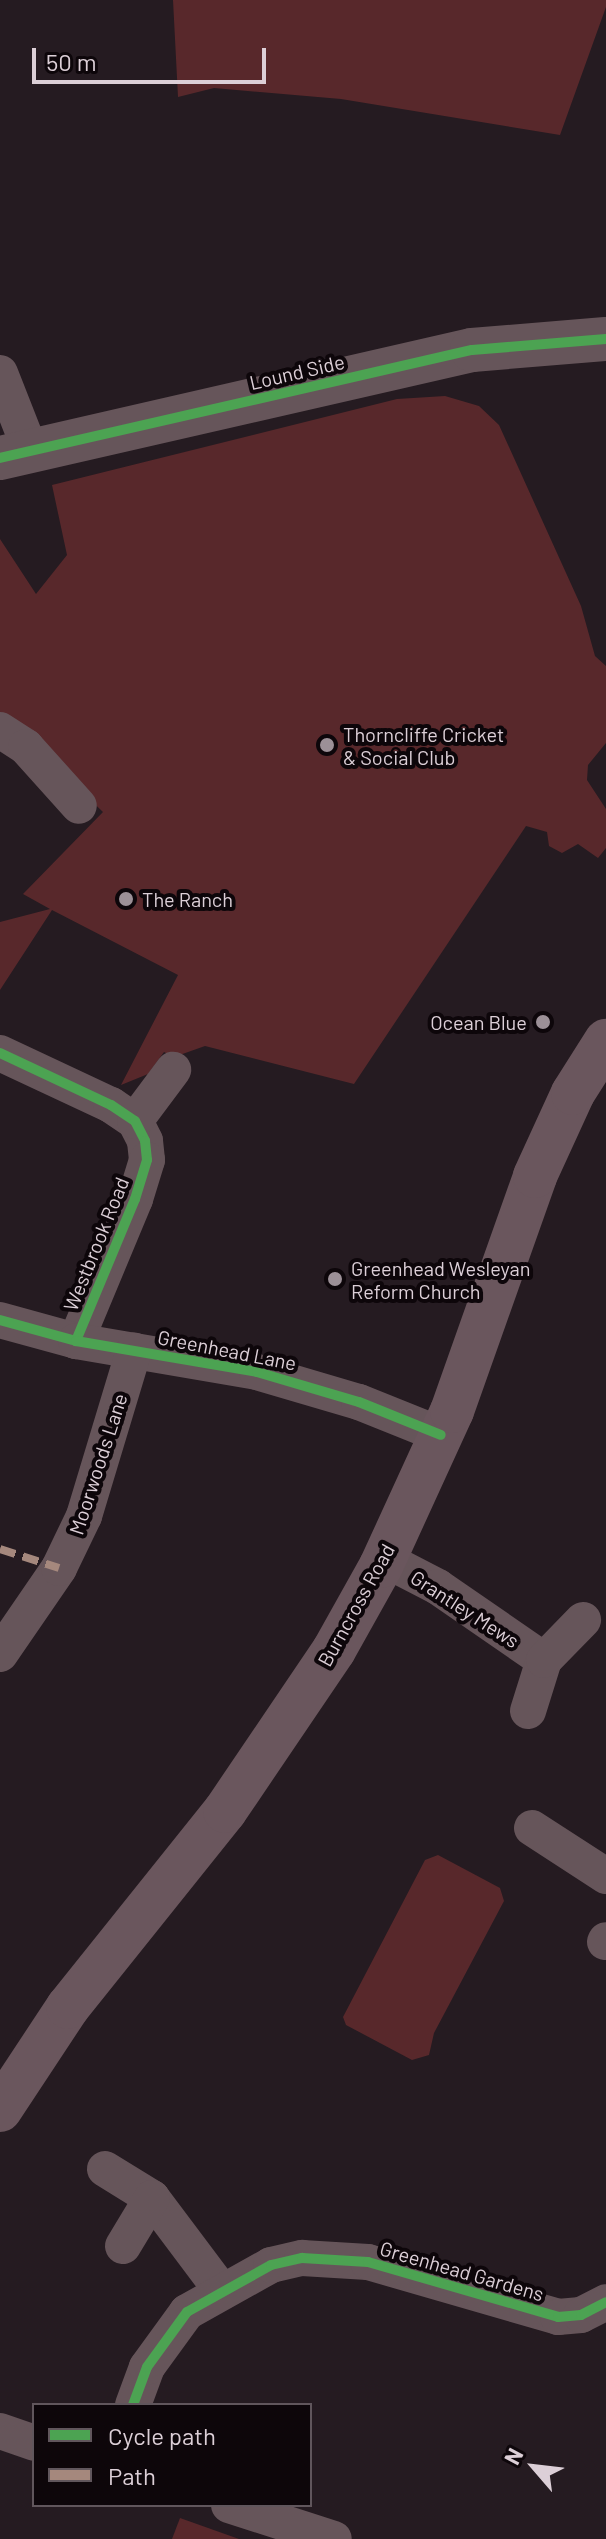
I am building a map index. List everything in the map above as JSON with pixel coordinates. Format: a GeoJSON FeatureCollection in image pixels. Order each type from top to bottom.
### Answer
{"type":"FeatureCollection","features":[{"type":"Feature","properties":{"kind":"main road","name":"Burncross Road"},"geometry":{"type":"LineString","coordinates":[[0,2110],[68,2007],[225,1811],[334,1650],[384,1559],[441,1435],[535,1176],[573,1093],[606,1041]]}},
{"type":"Feature","properties":{"kind":"street","name":"Lound Side"},"geometry":{"type":"LineString","coordinates":[[16,455],[472,350],[606,339]]}},
{"type":"Feature","properties":{"kind":"street"},"geometry":{"type":"LineString","coordinates":[[0,373],[16,455]]}},
{"type":"Feature","properties":{"kind":"street"},"geometry":{"type":"LineString","coordinates":[[0,730],[26,747],[79,806]]}},
{"type":"Feature","properties":{"kind":"street"},"geometry":{"type":"LineString","coordinates":[[0,1053],[135,1121],[173,1070]]}},
{"type":"Feature","properties":{"kind":"street","name":"Westbrook Road"},"geometry":{"type":"LineString","coordinates":[[76,1341],[147,1160],[135,1121]]}},
{"type":"Feature","properties":{"kind":"street","name":"Greenhead Lane"},"geometry":{"type":"LineString","coordinates":[[0,1320],[76,1341],[318,1388],[441,1435]]}},
{"type":"Feature","properties":{"kind":"street","name":"Moorwoods Lane"},"geometry":{"type":"LineString","coordinates":[[0,1654],[59,1568],[84,1516],[134,1350]]}},
{"type":"Feature","properties":{"kind":"street","name":"Grantley Mews"},"geometry":{"type":"LineString","coordinates":[[384,1559],[438,1587],[544,1660]]}},
{"type":"Feature","properties":{"kind":"street"},"geometry":{"type":"LineString","coordinates":[[528,1711],[544,1660],[583,1620]]}},
{"type":"Feature","properties":{"kind":"street"},"geometry":{"type":"LineString","coordinates":[[532,1828],[606,1876]]}},
{"type":"Feature","properties":{"kind":"street"},"geometry":{"type":"LineString","coordinates":[[105,2169],[152,2198],[221,2290]]}},
{"type":"Feature","properties":{"kind":"street"},"geometry":{"type":"LineString","coordinates":[[123,2246],[152,2198]]}},
{"type":"Feature","properties":{"kind":"street","name":"Greenhead Gardens"},"geometry":{"type":"LineString","coordinates":[[134,2403],[165,2338],[187,2312],[221,2290],[271,2265],[302,2258],[368,2262],[558,2317],[581,2315],[606,2302]]}},
{"type":"Feature","properties":{"kind":"street"},"geometry":{"type":"LineString","coordinates":[[0,2431],[32,2442]]}},
{"type":"Feature","properties":{"kind":"street"},"geometry":{"type":"LineString","coordinates":[[235,2507],[324,2537]]}},
{"type":"Feature","properties":{"kind":"shaded area"},"geometry":{"type":"Polygon","coordinates":[[[173,0],[606,0],[606,7],[560,135],[341,99],[214,88],[178,97],[173,0]]]}},
{"type":"Feature","properties":{"kind":"shaded area","name":"Thorncliffe Cricket & Social Club"},"geometry":{"type":"Polygon","coordinates":[[[445,396],[479,406],[499,425],[581,606],[595,656],[606,666],[606,743],[588,765],[587,780],[606,809],[606,848],[598,858],[578,844],[562,853],[549,846],[547,832],[526,826],[354,1084],[205,1046],[174,1057],[164,1052],[148,1074],[121,1085],[178,975],[52,910],[0,990],[0,922],[50,909],[23,894],[103,812],[0,713],[0,539],[36,594],[67,555],[52,485],[397,399],[445,396]]]}},
{"type":"Feature","properties":{"kind":"shaded area"},"geometry":{"type":"Polygon","coordinates":[[[438,1855],[500,1888],[504,1901],[434,2033],[429,2055],[412,2060],[346,2025],[343,2017],[425,1860],[438,1855]]]}},
{"type":"Feature","properties":{"kind":"shaded area"},"geometry":{"type":"Polygon","coordinates":[[[180,2518],[239,2539],[172,2539],[180,2518]]]}},
{"type":"Feature","properties":{"kind":"marked path"},"geometry":{"type":"LineString","coordinates":[[0,1549],[59,1568]]}},
{"type":"Feature","properties":{"kind":"cycle path"},"geometry":{"type":"LineString","coordinates":[[0,458],[472,350],[606,339]]}},
{"type":"Feature","properties":{"kind":"cycle path"},"geometry":{"type":"LineString","coordinates":[[0,1053],[111,1105],[135,1121],[145,1141],[147,1160],[135,1199],[76,1341]]}},
{"type":"Feature","properties":{"kind":"cycle path"},"geometry":{"type":"LineString","coordinates":[[0,1320],[76,1341],[257,1372],[359,1402],[441,1435]]}},
{"type":"Feature","properties":{"kind":"cycle path"},"geometry":{"type":"LineString","coordinates":[[134,2403],[147,2367],[187,2312],[271,2265],[302,2258],[368,2262],[558,2317],[581,2315],[606,2302]]}},
{"type":"Feature","properties":{"kind":"place","name":"Thorncliffe Cricket & Social Club"},"geometry":{"type":"Point","coordinates":[327,745]}},
{"type":"Feature","properties":{"kind":"place","name":"The Ranch"},"geometry":{"type":"Point","coordinates":[126,899]}},
{"type":"Feature","properties":{"kind":"place","name":"Ocean Blue"},"geometry":{"type":"Point","coordinates":[543,1022]}},
{"type":"Feature","properties":{"kind":"place","name":"Greenhead Wesleyan Reform Church"},"geometry":{"type":"Point","coordinates":[335,1279]}}]}
